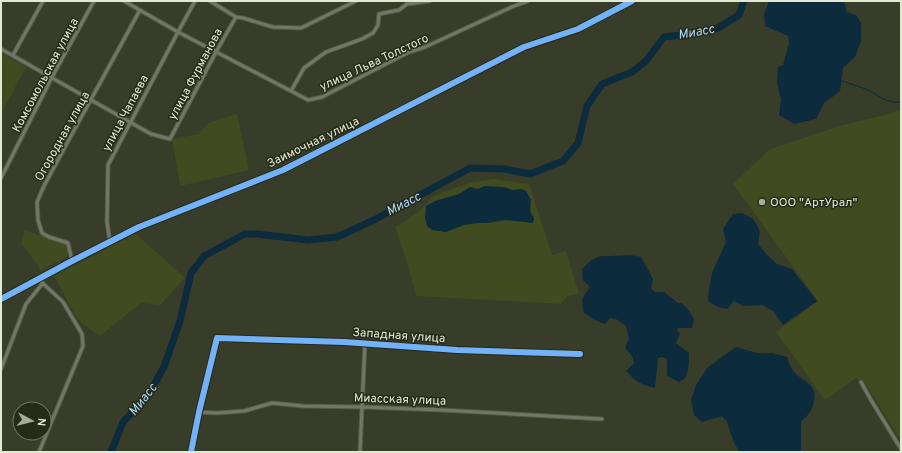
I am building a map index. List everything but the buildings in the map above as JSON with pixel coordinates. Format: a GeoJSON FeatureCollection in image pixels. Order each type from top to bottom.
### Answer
{"type":"FeatureCollection","features":[{"type":"Feature","properties":{"kind":"street"},"geometry":{"type":"LineString","coordinates":[[13,55],[43,1]]}},
{"type":"Feature","properties":{"kind":"street","name":"Комсомольская улица"},"geometry":{"type":"LineString","coordinates":[[1,178],[52,77],[94,1]]}},
{"type":"Feature","properties":{"kind":"street","name":"улица Льва Толстого"},"geometry":{"type":"LineString","coordinates":[[124,1],[178,32],[308,100],[322,96],[409,52],[426,47],[528,1]]}},
{"type":"Feature","properties":{"kind":"street","name":"улица Чапаева"},"geometry":{"type":"LineString","coordinates":[[110,242],[107,222],[108,165],[195,1]]}},
{"type":"Feature","properties":{"kind":"street"},"geometry":{"type":"LineString","coordinates":[[210,1],[236,17],[273,27],[301,28],[356,1]]}},
{"type":"Feature","properties":{"kind":"street"},"geometry":{"type":"LineString","coordinates":[[291,91],[304,68],[326,52],[362,39],[373,33],[378,24],[378,14],[399,10],[407,4],[430,1]]}},
{"type":"Feature","properties":{"kind":"street","name":"Заимочная улица"},"geometry":{"type":"LineString","coordinates":[[1,299],[138,227],[283,170],[524,47],[578,29],[632,1]]}},
{"type":"Feature","properties":{"kind":"street","name":"Огородная улица"},"geometry":{"type":"LineString","coordinates":[[72,261],[68,243],[42,233],[38,220],[37,202],[140,10]]}},
{"type":"Feature","properties":{"kind":"street","name":"улица Фурманова"},"geometry":{"type":"LineString","coordinates":[[131,122],[151,134],[170,139],[236,17]]}},
{"type":"Feature","properties":{"kind":"street"},"geometry":{"type":"LineString","coordinates":[[1,49],[131,122]]}},
{"type":"Feature","properties":{"kind":"street"},"geometry":{"type":"LineString","coordinates":[[38,279],[63,302],[82,334],[83,346],[39,452]]}},
{"type":"Feature","properties":{"kind":"street"},"geometry":{"type":"LineString","coordinates":[[1,369],[26,304],[43,283]]}},
{"type":"Feature","properties":{"kind":"street","name":"Западная улица"},"geometry":{"type":"LineString","coordinates":[[199,412],[217,338],[344,342],[458,350],[580,354]]}},
{"type":"Feature","properties":{"kind":"street"},"geometry":{"type":"LineString","coordinates":[[360,452],[365,343]]}},
{"type":"Feature","properties":{"kind":"street"},"geometry":{"type":"LineString","coordinates":[[862,382],[871,400],[901,449]]}},
{"type":"Feature","properties":{"kind":"street","name":"Миасская улица"},"geometry":{"type":"LineString","coordinates":[[199,412],[217,413],[244,411],[272,403],[303,406],[362,407],[602,419]]}},
{"type":"Feature","properties":{"kind":"street"},"geometry":{"type":"LineString","coordinates":[[191,452],[199,412]]}},
{"type":"Feature","properties":{"kind":"shaded area"},"geometry":{"type":"Polygon","coordinates":[[[1,53],[26,67],[1,114],[1,53]]]}},
{"type":"Feature","properties":{"kind":"shaded area"},"geometry":{"type":"Polygon","coordinates":[[[901,110],[901,440],[865,383],[856,378],[825,400],[776,332],[818,301],[733,184],[770,149],[843,125],[901,110]]]}},
{"type":"Feature","properties":{"kind":"shaded area"},"geometry":{"type":"Polygon","coordinates":[[[237,114],[249,170],[180,186],[172,139],[199,134],[208,123],[237,114]]]}},
{"type":"Feature","properties":{"kind":"shaded area"},"geometry":{"type":"Polygon","coordinates":[[[495,179],[529,184],[552,255],[566,251],[579,294],[567,296],[567,298],[560,304],[416,296],[408,265],[395,226],[401,224],[421,210],[431,198],[441,193],[473,182],[495,179]]]}},
{"type":"Feature","properties":{"kind":"shaded area"},"geometry":{"type":"Polygon","coordinates":[[[25,230],[68,246],[67,257],[40,271],[21,243],[25,230]]]}},
{"type":"Feature","properties":{"kind":"shaded area"},"geometry":{"type":"Polygon","coordinates":[[[136,234],[185,278],[160,305],[141,303],[100,336],[84,325],[76,317],[54,276],[136,234]]]}},
{"type":"Feature","properties":{"kind":"water"},"geometry":{"type":"Polygon","coordinates":[[[769,1],[844,1],[847,12],[856,15],[861,23],[861,41],[855,57],[843,68],[840,91],[824,103],[816,119],[794,124],[779,115],[781,99],[777,83],[778,67],[783,65],[789,43],[788,36],[765,26],[764,15],[769,1]]]}},
{"type":"Feature","properties":{"kind":"water"},"geometry":{"type":"Polygon","coordinates":[[[485,186],[504,187],[513,190],[521,189],[526,191],[531,200],[530,211],[534,218],[533,223],[506,220],[477,223],[464,225],[446,232],[432,230],[427,226],[425,217],[426,206],[435,201],[459,194],[470,187],[478,189],[485,186]]]}},
{"type":"Feature","properties":{"kind":"water"},"geometry":{"type":"Polygon","coordinates":[[[742,213],[753,219],[760,231],[758,244],[767,255],[777,264],[792,269],[817,301],[783,325],[773,311],[762,305],[743,306],[734,301],[727,309],[718,307],[708,301],[712,273],[726,242],[723,229],[733,214],[742,213]]]}},
{"type":"Feature","properties":{"kind":"water"},"geometry":{"type":"Polygon","coordinates":[[[631,255],[641,257],[653,279],[651,289],[655,292],[664,292],[678,303],[682,303],[694,319],[692,328],[678,328],[677,330],[680,334],[676,343],[689,353],[685,378],[679,382],[667,376],[667,359],[662,357],[658,358],[655,388],[643,384],[633,378],[626,371],[634,363],[632,356],[625,348],[629,338],[626,326],[616,319],[610,318],[605,324],[584,313],[583,299],[590,287],[583,280],[582,270],[595,258],[601,256],[631,255]]]}},
{"type":"Feature","properties":{"kind":"water"},"geometry":{"type":"Polygon","coordinates":[[[736,347],[757,353],[772,353],[787,357],[794,372],[814,390],[815,395],[811,410],[801,422],[801,452],[739,452],[727,422],[722,416],[702,422],[694,415],[691,400],[696,385],[707,368],[736,347]]]}},
{"type":"Feature","properties":{"kind":"waterway","name":"Миасс"},"geometry":{"type":"LineString","coordinates":[[111,452],[123,422],[147,397],[164,367],[180,321],[191,273],[204,256],[245,234],[308,240],[337,237],[374,220],[470,168],[504,169],[530,174],[563,161],[578,143],[587,106],[602,84],[632,72],[646,61],[664,37],[691,34],[718,28],[739,15],[744,1]]}},
{"type":"Feature","properties":{"kind":"waterway"},"geometry":{"type":"LineString","coordinates":[[842,81],[866,89],[887,101],[896,103],[901,102]]}},
{"type":"Feature","properties":{"kind":"cycle path"},"geometry":{"type":"LineString","coordinates":[[1,299],[139,227],[283,170],[524,47],[578,29],[632,1]]}},
{"type":"Feature","properties":{"kind":"cycle path"},"geometry":{"type":"LineString","coordinates":[[191,452],[217,338],[344,342],[457,350],[580,354]]}},
{"type":"Feature","properties":{"kind":"place","name":"ООО \"АртУрал\""},"geometry":{"type":"Point","coordinates":[762,202]}}]}
